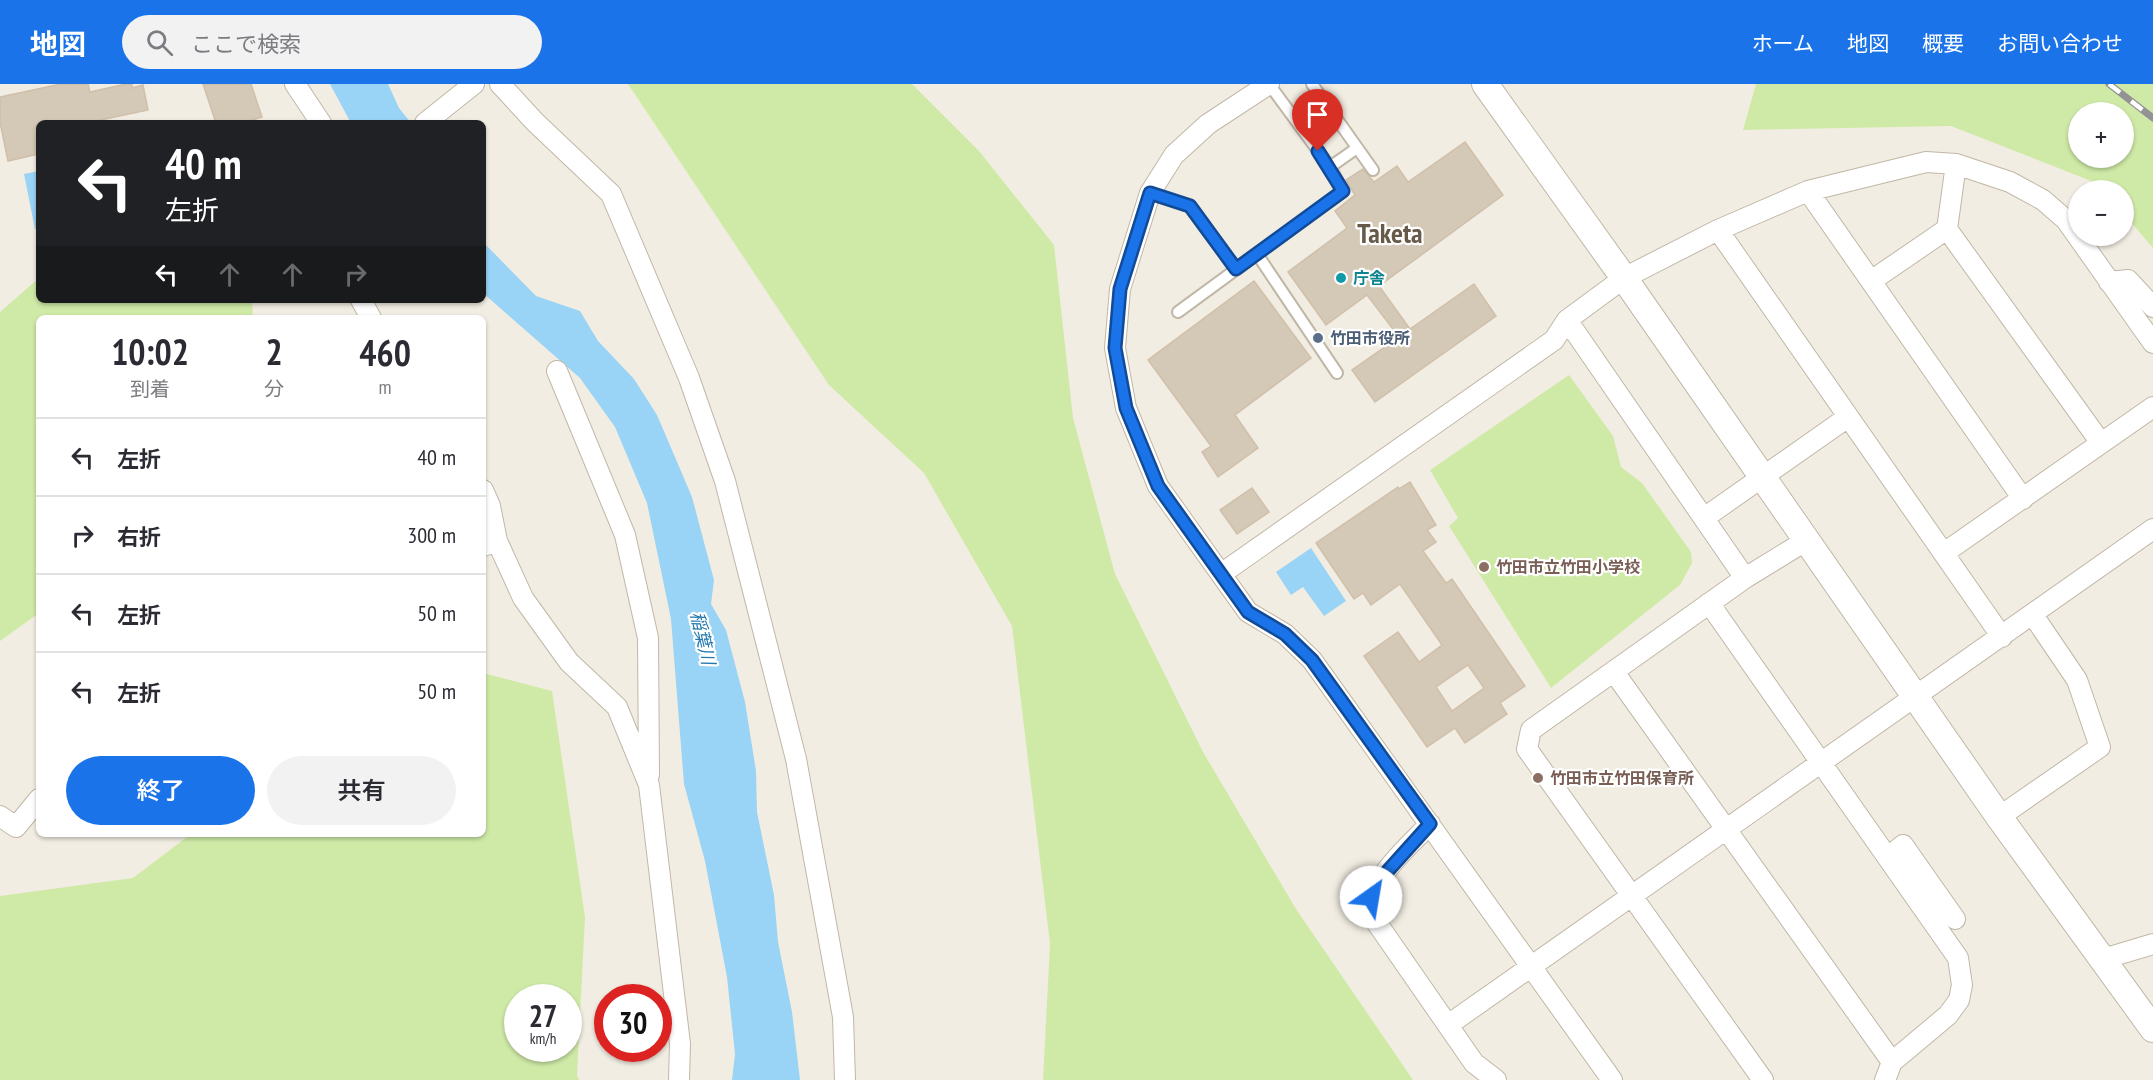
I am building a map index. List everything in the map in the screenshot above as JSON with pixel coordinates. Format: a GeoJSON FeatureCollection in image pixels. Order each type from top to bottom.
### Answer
{"type":"FeatureCollection","features":[{"type":"Feature","properties":{"kind":"street"},"geometry":{"type":"LineString","coordinates":[[295,84],[319,120]]}},
{"type":"Feature","properties":{"kind":"street"},"geometry":{"type":"LineString","coordinates":[[429,120],[474,84]]}},
{"type":"Feature","properties":{"kind":"street"},"geometry":{"type":"LineString","coordinates":[[500,84],[535,122],[611,194],[662,308],[693,388],[725,481],[796,759],[843,1017],[845,1080]]}},
{"type":"Feature","properties":{"kind":"street"},"geometry":{"type":"LineString","coordinates":[[1269,84],[1208,124],[1174,155],[1150,193],[1120,289],[1115,348],[1126,408],[1158,486],[1248,612],[1285,634],[1312,660],[1612,1080]]}},
{"type":"Feature","properties":{"kind":"street"},"geometry":{"type":"LineString","coordinates":[[1485,84],[1624,278],[2000,817],[2153,1029]]}},
{"type":"Feature","properties":{"kind":"street"},"geometry":{"type":"LineString","coordinates":[[1221,574],[1554,340],[1567,320],[1624,278],[1718,230],[1808,191],[1926,162],[1956,164],[2010,182],[2043,200],[2066,220],[2153,343]]}},
{"type":"Feature","properties":{"kind":"street"},"geometry":{"type":"LineString","coordinates":[[1956,164],[1947,229],[2101,443]]}},
{"type":"Feature","properties":{"kind":"street"},"geometry":{"type":"LineString","coordinates":[[1808,191],[2023,499]]}},
{"type":"Feature","properties":{"kind":"street"},"geometry":{"type":"LineString","coordinates":[[1871,281],[1947,229]]}},
{"type":"Feature","properties":{"kind":"street"},"geometry":{"type":"LineString","coordinates":[[1718,230],[2002,637]]}},
{"type":"Feature","properties":{"kind":"street"},"geometry":{"type":"LineString","coordinates":[[2109,282],[2128,280],[2153,307]]}},
{"type":"Feature","properties":{"kind":"street"},"geometry":{"type":"LineString","coordinates":[[1567,320],[1745,578]]}},
{"type":"Feature","properties":{"kind":"street"},"geometry":{"type":"LineString","coordinates":[[557,371],[625,535],[648,638],[649,785],[680,1044],[679,1080]]}},
{"type":"Feature","properties":{"kind":"street"},"geometry":{"type":"LineString","coordinates":[[1944,553],[2153,407]]}},
{"type":"Feature","properties":{"kind":"street"},"geometry":{"type":"LineString","coordinates":[[1704,518],[1848,417]]}},
{"type":"Feature","properties":{"kind":"street"},"geometry":{"type":"LineString","coordinates":[[486,497],[490,506],[490,544],[523,598],[569,662],[617,707],[649,785]]}},
{"type":"Feature","properties":{"kind":"street"},"geometry":{"type":"LineString","coordinates":[[1448,1025],[1634,896],[1820,761],[1917,697],[2153,529]]}},
{"type":"Feature","properties":{"kind":"street"},"geometry":{"type":"LineString","coordinates":[[1763,1080],[1527,749],[1531,730],[1745,578],[1807,540]]}},
{"type":"Feature","properties":{"kind":"street"},"geometry":{"type":"LineString","coordinates":[[1614,672],[1726,829],[1889,1071],[1948,1015],[1959,1000],[1962,985],[1958,958],[1709,603]]}},
{"type":"Feature","properties":{"kind":"street"},"geometry":{"type":"LineString","coordinates":[[2000,817],[2100,747],[2078,680],[2033,615]]}},
{"type":"Feature","properties":{"kind":"street"},"geometry":{"type":"LineString","coordinates":[[0,816],[16,827],[36,803]]}},
{"type":"Feature","properties":{"kind":"street"},"geometry":{"type":"LineString","coordinates":[[1430,824],[1376,884],[1371,897],[1370,914],[1474,1063],[1496,1080]]}},
{"type":"Feature","properties":{"kind":"street"},"geometry":{"type":"LineString","coordinates":[[1887,857],[1903,845],[1955,919]]}},
{"type":"Feature","properties":{"kind":"street"},"geometry":{"type":"LineString","coordinates":[[2103,959],[2153,944]]}},
{"type":"Feature","properties":{"kind":"lane"},"geometry":{"type":"LineString","coordinates":[[1178,312],[1343,191],[1330,167],[1269,84]]}},
{"type":"Feature","properties":{"kind":"lane"},"geometry":{"type":"LineString","coordinates":[[1312,84],[1373,170]]}},
{"type":"Feature","properties":{"kind":"lane"},"geometry":{"type":"LineString","coordinates":[[1330,167],[1357,148]]}},
{"type":"Feature","properties":{"kind":"lane"},"geometry":{"type":"LineString","coordinates":[[1150,193],[1190,206],[1236,269]]}},
{"type":"Feature","properties":{"kind":"lane"},"geometry":{"type":"LineString","coordinates":[[1257,254],[1337,373]]}},
{"type":"Feature","properties":{"kind":"green space"},"geometry":{"type":"Polygon","coordinates":[[[628,84],[912,84],[979,151],[1054,245],[1073,418],[1115,574],[1203,752],[1296,909],[1413,1080],[1043,1080],[1050,944],[1012,626],[924,473],[829,385],[628,84]]]}},
{"type":"Feature","properties":{"kind":"green space"},"geometry":{"type":"Polygon","coordinates":[[[1756,84],[2153,84],[2153,248],[2134,226],[2134,180],[2089,180],[1951,126],[1743,130],[1756,84]]]}},
{"type":"Feature","properties":{"kind":"green space"},"geometry":{"type":"Polygon","coordinates":[[[36,281],[36,303],[252,303],[253,315],[36,315],[36,615],[0,641],[0,312],[36,281]]]}},
{"type":"Feature","properties":{"kind":"green space"},"geometry":{"type":"Polygon","coordinates":[[[1569,375],[1613,436],[1621,467],[1642,483],[1691,552],[1692,563],[1680,585],[1551,688],[1449,526],[1458,518],[1430,470],[1569,375]]]}},
{"type":"Feature","properties":{"kind":"green space"},"geometry":{"type":"Polygon","coordinates":[[[486,674],[552,691],[585,917],[582,984],[504,984],[504,1062],[578,1062],[579,1080],[0,1080],[0,896],[133,878],[187,837],[486,837],[486,674]]]}},
{"type":"Feature","properties":{"kind":"water"},"geometry":{"type":"Polygon","coordinates":[[[330,84],[388,84],[399,108],[409,120],[349,120],[330,84]]]}},
{"type":"Feature","properties":{"kind":"water"},"geometry":{"type":"Polygon","coordinates":[[[36,172],[35,229],[24,174],[36,172]]]}},
{"type":"Feature","properties":{"kind":"water","name":"稲葉川"},"geometry":{"type":"Polygon","coordinates":[[[486,245],[536,296],[580,311],[598,341],[634,379],[657,415],[692,497],[714,580],[711,604],[726,630],[745,702],[756,771],[757,812],[774,895],[778,942],[792,1012],[800,1080],[732,1080],[735,1054],[727,977],[705,861],[684,784],[671,619],[647,503],[615,427],[580,378],[486,296],[486,245]]]}},
{"type":"Feature","properties":{"kind":"water"},"geometry":{"type":"Polygon","coordinates":[[[1311,548],[1346,601],[1324,616],[1303,587],[1291,595],[1276,572],[1311,548]]]}},
{"type":"Feature","properties":{"kind":"building"},"geometry":{"type":"Polygon","coordinates":[[[61,84],[88,84],[90,92],[132,84],[132,88],[143,85],[148,110],[101,120],[36,120],[36,155],[8,161],[0,122],[0,97],[61,84]]]}},
{"type":"Feature","properties":{"kind":"building"},"geometry":{"type":"Polygon","coordinates":[[[203,84],[251,84],[262,117],[252,120],[215,120],[203,84]]]}},
{"type":"Feature","properties":{"kind":"building","name":"庁舎"},"geometry":{"type":"Polygon","coordinates":[[[1465,142],[1503,195],[1379,286],[1410,329],[1474,284],[1496,316],[1375,402],[1352,370],[1399,337],[1367,295],[1326,325],[1288,272],[1347,228],[1335,211],[1355,195],[1346,180],[1363,169],[1374,182],[1397,166],[1408,182],[1465,142]]]}},
{"type":"Feature","properties":{"kind":"building"},"geometry":{"type":"Polygon","coordinates":[[[1254,281],[1311,358],[1235,415],[1258,448],[1218,477],[1202,452],[1211,446],[1148,360],[1254,281]]]}},
{"type":"Feature","properties":{"kind":"building"},"geometry":{"type":"Polygon","coordinates":[[[1410,482],[1436,525],[1427,530],[1436,542],[1423,551],[1446,583],[1452,579],[1525,686],[1500,703],[1507,714],[1465,743],[1455,728],[1427,747],[1364,656],[1398,632],[1419,662],[1442,645],[1400,584],[1371,605],[1363,593],[1354,599],[1316,543],[1398,487],[1399,489],[1410,482]],[[1468,665],[1436,687],[1452,711],[1484,688],[1468,665]]]}},
{"type":"Feature","properties":{"kind":"building"},"geometry":{"type":"Polygon","coordinates":[[[1252,488],[1269,512],[1237,534],[1220,510],[1252,488]]]}},
{"type":"Feature","properties":{"kind":"railway"},"geometry":{"type":"LineString","coordinates":[[2109,84],[2153,118]]}},
{"type":"Feature","properties":{"kind":"place","name":"庁舎"},"geometry":{"type":"Point","coordinates":[1341,278]}},
{"type":"Feature","properties":{"kind":"place","name":"竹田市役所"},"geometry":{"type":"Point","coordinates":[1318,338]}},
{"type":"Feature","properties":{"kind":"place","name":"竹田市立竹田小学校"},"geometry":{"type":"Point","coordinates":[1484,567]}},
{"type":"Feature","properties":{"kind":"place","name":"竹田市立竹田保育所"},"geometry":{"type":"Point","coordinates":[1538,778]}},
{"type":"Feature","properties":{"kind":"district","name":"Taketa"},"geometry":{"type":"Point","coordinates":[1390,232]}},
{"type":"Feature","properties":{"kind":"route"},"geometry":{"type":"LineString","coordinates":[[1318,151],[1343,191],[1236,269],[1190,206],[1150,193],[1120,289],[1115,348],[1126,408],[1158,486],[1248,612],[1285,634],[1312,660],[1430,824],[1376,884],[1371,897]]}}]}
